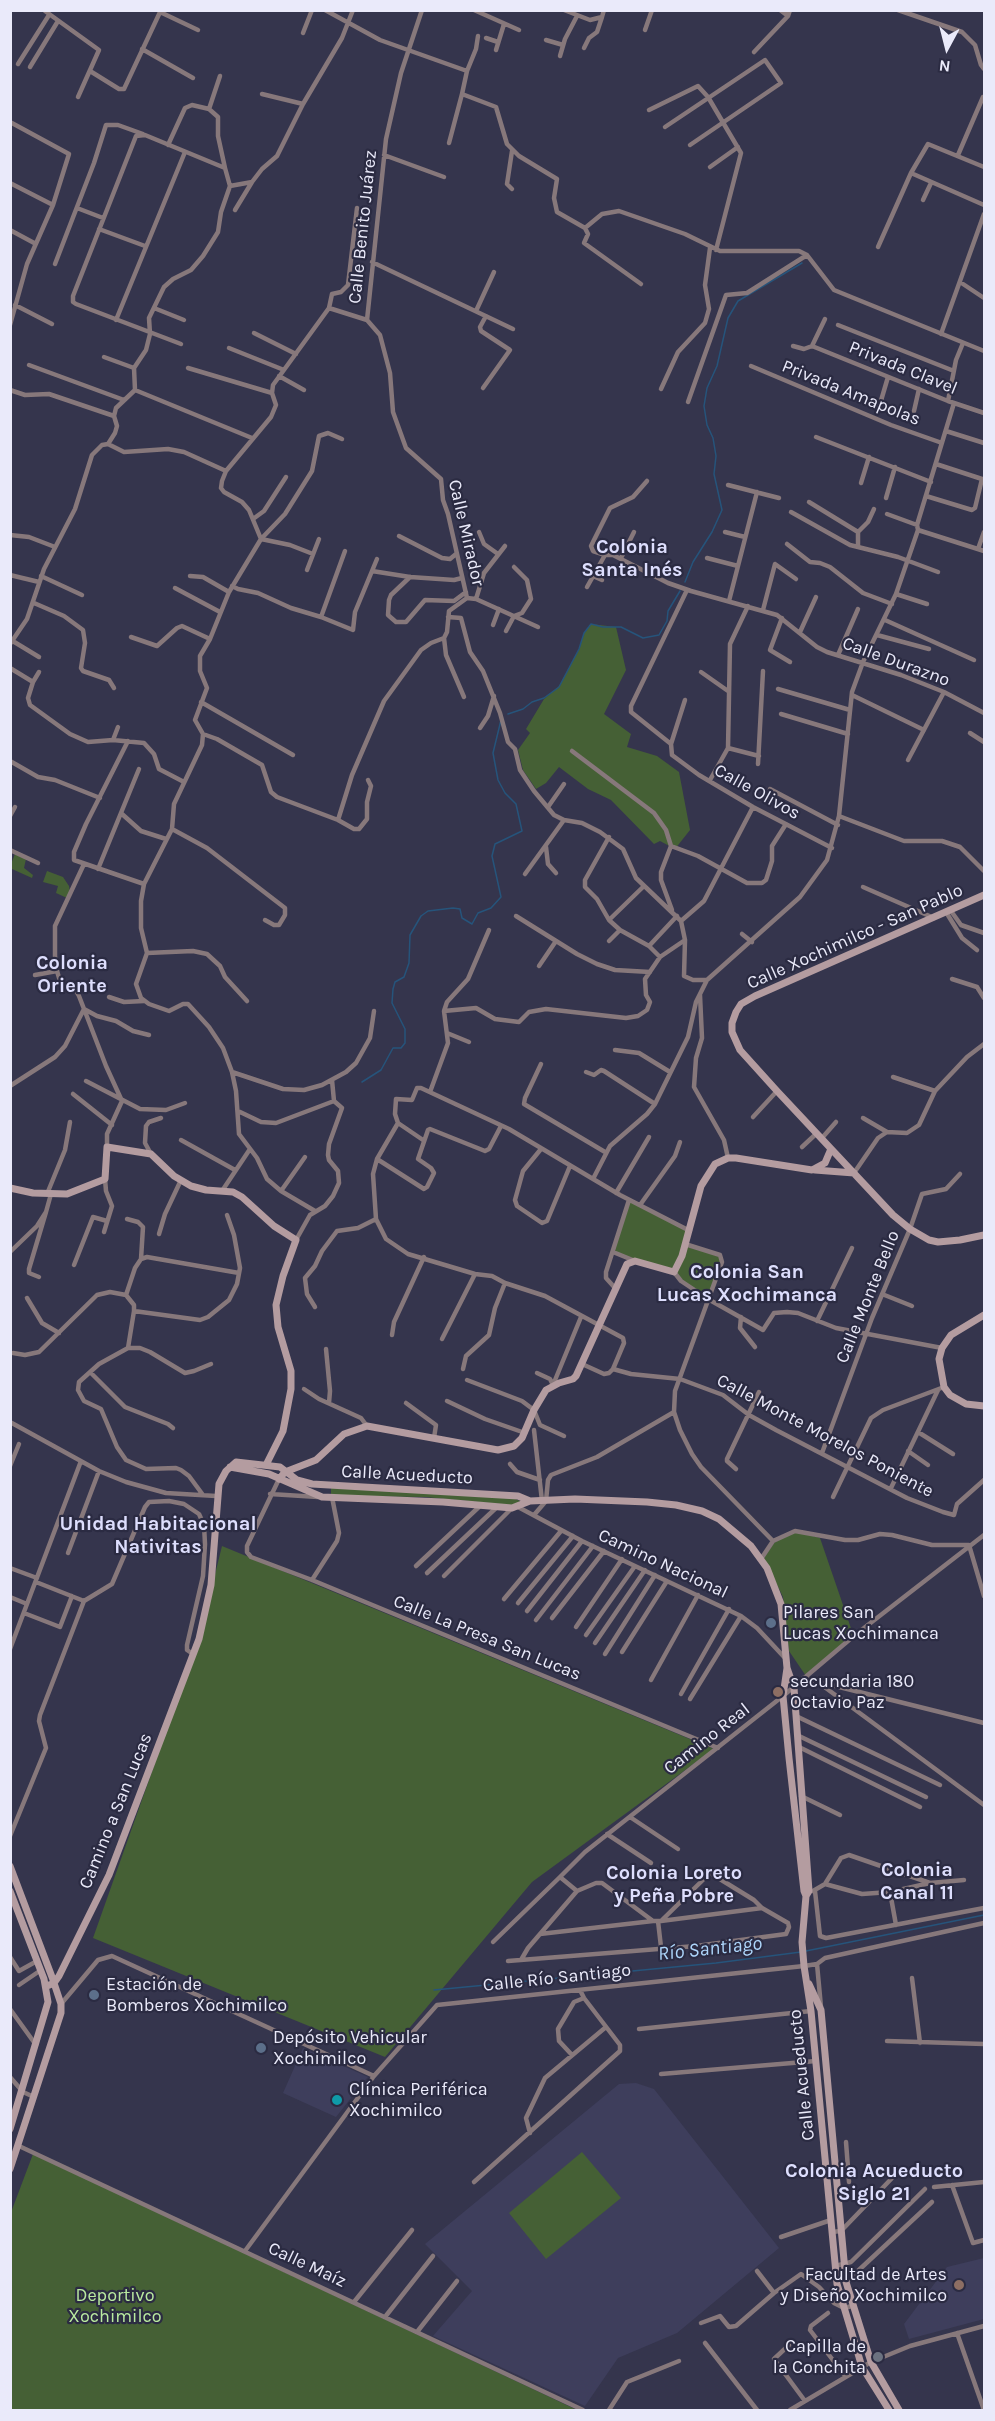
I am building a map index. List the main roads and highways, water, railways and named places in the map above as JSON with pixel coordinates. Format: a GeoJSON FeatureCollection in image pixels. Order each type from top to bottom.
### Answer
{"type":"FeatureCollection","features":[{"type":"Feature","properties":{"kind":"waterway"},"geometry":{"type":"LineString","coordinates":[[685,582],[693,562],[712,532],[722,510],[714,474],[716,456],[713,438],[707,425],[704,406],[707,388],[717,366],[728,318],[738,301],[802,263]]}},
{"type":"Feature","properties":{"kind":"waterway"},"geometry":{"type":"LineString","coordinates":[[508,714],[544,698],[559,687],[579,649],[584,633],[591,624],[621,627],[643,638],[659,635],[667,621],[668,611],[680,591]]}},
{"type":"Feature","properties":{"kind":"waterway"},"geometry":{"type":"LineString","coordinates":[[362,1082],[381,1070],[393,1048],[401,1048],[405,1043],[405,1029],[392,1003],[393,989],[395,982],[404,977],[409,963],[410,935],[421,916],[428,911],[460,909],[462,918],[472,924],[478,913],[491,908],[501,897],[492,856],[495,844],[522,831],[516,804],[505,793],[498,780],[493,753],[501,720]]}},
{"type":"Feature","properties":{"kind":"waterway","name":"Río Santiago"},"geometry":{"type":"LineString","coordinates":[[806,1951],[984,1915]]}},
{"type":"Feature","properties":{"kind":"waterway","name":"Río Santiago"},"geometry":{"type":"LineString","coordinates":[[434,1990],[716,1963],[801,1952]]}},
{"type":"Feature","properties":{"kind":"place","name":"Pilares San Lucas Xochimanca"},"geometry":{"type":"Point","coordinates":[771,1623]}},
{"type":"Feature","properties":{"kind":"place","name":"secundaria 180 Octavio Paz"},"geometry":{"type":"Point","coordinates":[778,1692]}},
{"type":"Feature","properties":{"kind":"place","name":"Estación de Bomberos Xochimilco"},"geometry":{"type":"Point","coordinates":[94,1995]}},
{"type":"Feature","properties":{"kind":"place","name":"Depósito Vehicular Xochimilco"},"geometry":{"type":"Point","coordinates":[261,2048]}},
{"type":"Feature","properties":{"kind":"place","name":"Clínica Periférica Xochimilco"},"geometry":{"type":"Point","coordinates":[337,2100]}},
{"type":"Feature","properties":{"kind":"place","name":"Facultad de Artes y Diseño Xochimilco"},"geometry":{"type":"Point","coordinates":[959,2285]}},
{"type":"Feature","properties":{"kind":"place","name":"Capilla de la Conchita"},"geometry":{"type":"Point","coordinates":[878,2357]}},
{"type":"Feature","properties":{"kind":"district","name":"Colonia Santa Inés"},"geometry":{"type":"Point","coordinates":[632,558]}},
{"type":"Feature","properties":{"kind":"district","name":"Colonia Oriente"},"geometry":{"type":"Point","coordinates":[72,974]}},
{"type":"Feature","properties":{"kind":"district","name":"Colonia San Lucas Xochimanca"},"geometry":{"type":"Point","coordinates":[747,1284]}},
{"type":"Feature","properties":{"kind":"district","name":"Unidad Habitacional Nativitas"},"geometry":{"type":"Point","coordinates":[158,1536]}},
{"type":"Feature","properties":{"kind":"district","name":"Colonia Canal 11"},"geometry":{"type":"Point","coordinates":[917,1882]}},
{"type":"Feature","properties":{"kind":"district","name":"Colonia Loreto y Peña Pobre"},"geometry":{"type":"Point","coordinates":[674,1884]}},
{"type":"Feature","properties":{"kind":"district","name":"Colonia Acueducto Siglo 21"},"geometry":{"type":"Point","coordinates":[874,2182]}},
{"type":"Feature","properties":{"kind":"park label","name":"Deportivo Xochimilco"},"geometry":{"type":"Point","coordinates":[115,2306]}}]}
